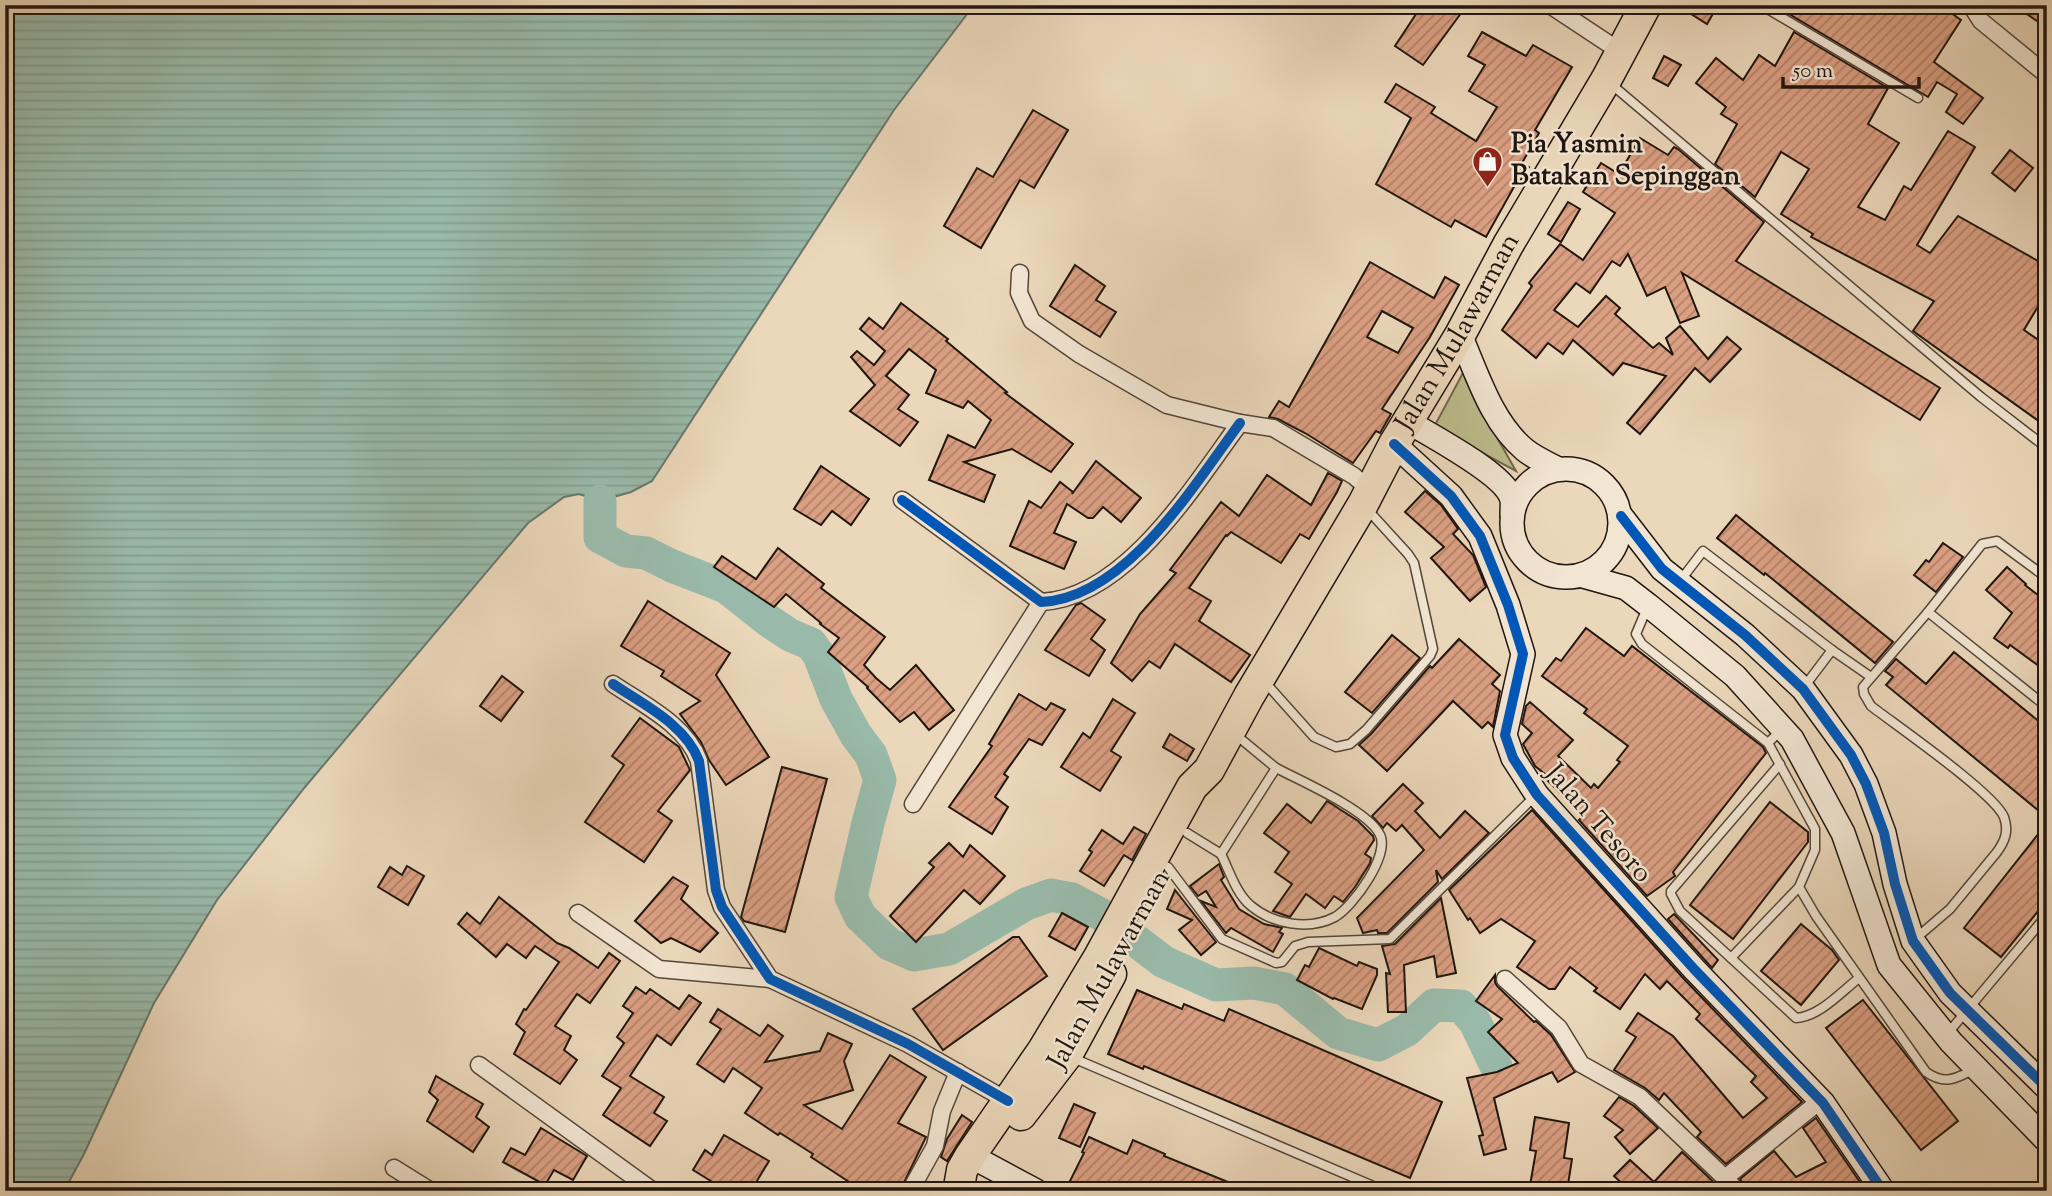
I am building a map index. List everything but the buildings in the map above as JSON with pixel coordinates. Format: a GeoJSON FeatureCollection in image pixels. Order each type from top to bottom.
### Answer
{"type":"FeatureCollection","features":[{"type":"Feature","properties":{"kind":"highway","name":"Jalan Mulawarman"},"geometry":{"type":"LineString","coordinates":[[958,1189],[1067,1055],[1108,961],[1138,905],[1192,787],[1209,770],[1400,433],[1461,335],[1508,245],[1606,80],[1646,5]]}},
{"type":"Feature","properties":{"kind":"highway","name":"Jalan Mulawarman"},"geometry":{"type":"LineString","coordinates":[[1138,905],[1168,867],[1187,833],[1203,797],[1209,770]]}},
{"type":"Feature","properties":{"kind":"highway","name":"Jalan Mulawarman"},"geometry":{"type":"LineString","coordinates":[[958,1189],[962,1170],[970,1156],[1108,961]]}},
{"type":"Feature","properties":{"kind":"street"},"geometry":{"type":"LineString","coordinates":[[1550,5],[1621,52]]}},
{"type":"Feature","properties":{"kind":"street"},"geometry":{"type":"LineString","coordinates":[[1975,5],[1974,10],[1981,21],[2047,75]]}},
{"type":"Feature","properties":{"kind":"street"},"geometry":{"type":"LineString","coordinates":[[1020,273],[1019,293],[1032,321],[1079,354],[1167,405],[1240,423],[1273,428],[1354,475],[1366,497]]}},
{"type":"Feature","properties":{"kind":"street"},"geometry":{"type":"LineString","coordinates":[[1461,335],[1496,415],[1526,451],[1558,469]]}},
{"type":"Feature","properties":{"kind":"street"},"geometry":{"type":"LineString","coordinates":[[902,499],[1041,602],[1056,601],[1118,571],[1161,527],[1240,423]]}},
{"type":"Feature","properties":{"kind":"street"},"geometry":{"type":"LineString","coordinates":[[1400,433],[1468,457],[1494,477],[1511,497],[1512,533],[1518,550],[1530,565],[1546,574],[1564,578],[1583,576],[1626,588],[1735,676],[1775,736],[1792,739],[1843,833],[1889,965],[1946,1035],[2047,1141]]}},
{"type":"Feature","properties":{"kind":"street","name":"Jalan Tesoro"},"geometry":{"type":"LineString","coordinates":[[1400,433],[1480,536],[1508,605],[1522,654],[1505,735],[1513,758],[1537,795],[1695,969],[1821,1100],[1883,1191]]}},
{"type":"Feature","properties":{"kind":"street"},"geometry":{"type":"LineString","coordinates":[[1512,514],[1516,501],[1533,480],[1545,473],[1558,469],[1576,469],[1593,475],[1606,485],[1616,500],[1621,516],[1620,536],[1612,553],[1600,567],[1583,576]]}},
{"type":"Feature","properties":{"kind":"street"},"geometry":{"type":"LineString","coordinates":[[1621,516],[1662,569],[1745,635],[1802,689],[1851,755],[1866,784],[1884,833],[1895,884],[1913,941],[1950,993],[2047,1088]]}},
{"type":"Feature","properties":{"kind":"street"},"geometry":{"type":"LineString","coordinates":[[913,804],[1041,602]]}},
{"type":"Feature","properties":{"kind":"street"},"geometry":{"type":"LineString","coordinates":[[613,684],[684,734],[693,747],[699,761],[719,898],[722,907],[770,979]]}},
{"type":"Feature","properties":{"kind":"street"},"geometry":{"type":"LineString","coordinates":[[578,913],[659,969],[770,979],[908,1044],[1009,1101]]}},
{"type":"Feature","properties":{"kind":"street"},"geometry":{"type":"LineString","coordinates":[[1505,979],[1559,1028],[1581,1064],[1640,1097],[1731,1185],[1821,1100]]}},
{"type":"Feature","properties":{"kind":"street"},"geometry":{"type":"LineString","coordinates":[[479,1065],[653,1191]]}},
{"type":"Feature","properties":{"kind":"street"},"geometry":{"type":"LineString","coordinates":[[910,1191],[935,1146],[942,1111],[958,1072]]}},
{"type":"Feature","properties":{"kind":"street"},"geometry":{"type":"LineString","coordinates":[[982,1162],[1036,1191]]}},
{"type":"Feature","properties":{"kind":"street"},"geometry":{"type":"LineString","coordinates":[[394,1168],[431,1191]]}},
{"type":"Feature","properties":{"kind":"lane"},"geometry":{"type":"LineString","coordinates":[[1761,5],[1918,98]]}},
{"type":"Feature","properties":{"kind":"lane"},"geometry":{"type":"LineString","coordinates":[[1606,80],[1980,397],[2047,448]]}},
{"type":"Feature","properties":{"kind":"lane"},"geometry":{"type":"LineString","coordinates":[[1260,677],[1314,737],[1336,747],[1350,744],[1366,730],[1430,656],[1433,649],[1414,563],[1366,497]]}},
{"type":"Feature","properties":{"kind":"lane"},"geometry":{"type":"LineString","coordinates":[[1913,941],[1950,909],[2004,844],[2007,833],[2004,816],[1988,796],[1871,706],[1863,687],[1982,544],[1997,541],[2047,578]]}},
{"type":"Feature","properties":{"kind":"lane"},"geometry":{"type":"LineString","coordinates":[[1680,581],[1703,551],[1871,677]]}},
{"type":"Feature","properties":{"kind":"lane"},"geometry":{"type":"LineString","coordinates":[[1648,605],[1636,634],[1642,643],[1775,736],[1780,764],[1815,829],[1815,850],[1799,887],[1731,958]]}},
{"type":"Feature","properties":{"kind":"lane"},"geometry":{"type":"LineString","coordinates":[[1928,612],[2047,707]]}},
{"type":"Feature","properties":{"kind":"lane"},"geometry":{"type":"LineString","coordinates":[[1802,689],[1832,650]]}},
{"type":"Feature","properties":{"kind":"lane"},"geometry":{"type":"LineString","coordinates":[[1187,833],[1222,854],[1243,897],[1250,905],[1288,924],[1314,923],[1343,912],[1377,865],[1382,844],[1377,830],[1344,803],[1276,768],[1231,731]]}},
{"type":"Feature","properties":{"kind":"lane"},"geometry":{"type":"LineString","coordinates":[[1780,764],[1671,891],[1673,902],[1796,1018],[1814,1013],[1859,978]]}},
{"type":"Feature","properties":{"kind":"lane"},"geometry":{"type":"LineString","coordinates":[[1222,854],[1276,768]]}},
{"type":"Feature","properties":{"kind":"lane"},"geometry":{"type":"LineString","coordinates":[[1168,867],[1222,939],[1276,963],[1282,962],[1295,946],[1308,942],[1390,939],[1537,795]]}},
{"type":"Feature","properties":{"kind":"lane"},"geometry":{"type":"LineString","coordinates":[[1799,887],[1816,916],[1926,1072],[1940,1080],[1954,1079],[1976,1068]]}},
{"type":"Feature","properties":{"kind":"lane"},"geometry":{"type":"LineString","coordinates":[[1946,1035],[2047,915]]}},
{"type":"Feature","properties":{"kind":"lane"},"geometry":{"type":"LineString","coordinates":[[1067,1055],[1385,1191]]}},
{"type":"Feature","properties":{"kind":"green space"},"geometry":{"type":"Polygon","coordinates":[[[1464,371],[1482,411],[1516,471],[1434,427],[1464,371]]]}},
{"type":"Feature","properties":{"kind":"shaded area"},"geometry":{"type":"Polygon","coordinates":[[[5,5],[974,5],[894,110],[652,481],[631,492],[600,501],[579,494],[564,497],[528,523],[305,787],[217,900],[154,1003],[64,1191],[5,1191],[5,5]]]}},
{"type":"Feature","properties":{"kind":"waterway"},"geometry":{"type":"LineString","coordinates":[[600,501],[600,537],[626,551],[646,553],[726,587],[769,621],[790,635],[811,644],[819,655],[836,699],[856,735],[871,755],[880,780],[851,897],[860,916],[889,944],[914,955],[949,949],[1026,904],[1051,895],[1072,899],[1102,915],[1164,962],[1216,985],[1254,983],[1285,989],[1338,1033],[1378,1045],[1407,1030],[1434,1005],[1461,1006],[1475,1022],[1496,1066]]}},
{"type":"Feature","properties":{"kind":"cycle path"},"geometry":{"type":"LineString","coordinates":[[902,500],[1041,602],[1072,596],[1101,581],[1129,560],[1155,534],[1240,423]]}},
{"type":"Feature","properties":{"kind":"cycle path"},"geometry":{"type":"LineString","coordinates":[[1394,444],[1451,496],[1480,536],[1508,605],[1523,654],[1505,735],[1513,758],[1537,795],[1694,969],[1823,1103],[1883,1191]]}},
{"type":"Feature","properties":{"kind":"cycle path"},"geometry":{"type":"LineString","coordinates":[[1621,516],[1662,569],[1745,635],[1803,689],[1851,755],[1866,784],[1884,833],[1895,884],[1913,941],[1950,993],[2047,1088]]}},
{"type":"Feature","properties":{"kind":"cycle path"},"geometry":{"type":"LineString","coordinates":[[613,684],[663,717],[693,748],[699,761],[716,890],[722,907],[770,979],[908,1044],[1008,1101]]}},
{"type":"Feature","properties":{"kind":"place","name":"Pia Yasmin Batakan Sepinggan"},"geometry":{"type":"Point","coordinates":[1488,188]}}]}
